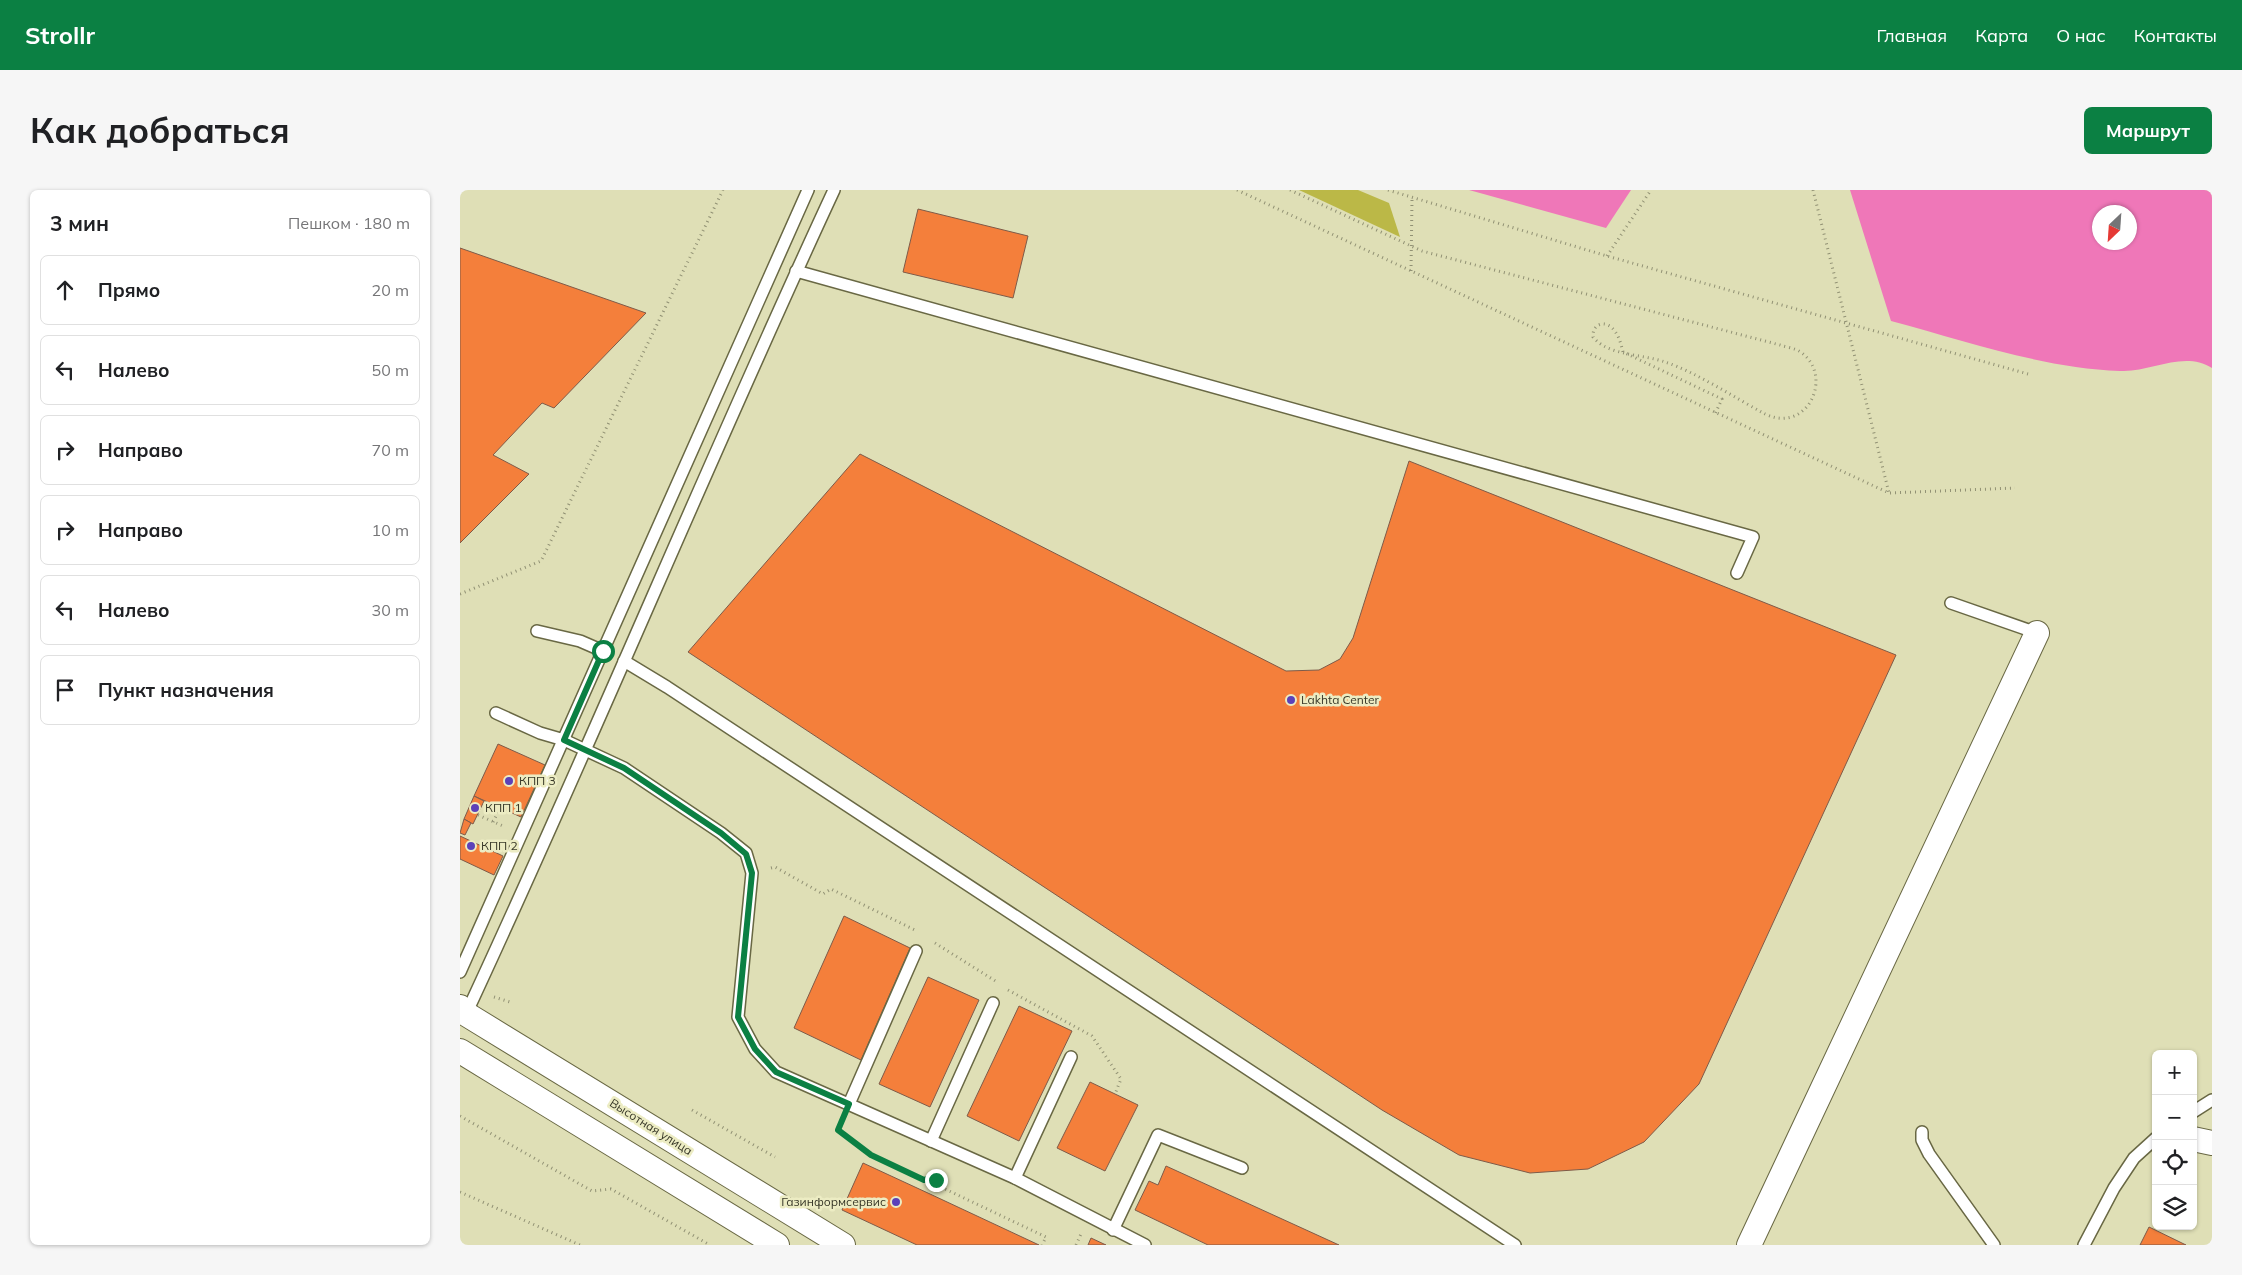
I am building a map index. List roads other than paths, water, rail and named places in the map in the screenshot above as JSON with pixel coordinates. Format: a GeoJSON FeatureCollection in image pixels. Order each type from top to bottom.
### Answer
{"type":"FeatureCollection","features":[{"type":"Feature","properties":{"kind":"street"},"geometry":{"type":"LineString","coordinates":[[1749,1245],[2037,633]]}},
{"type":"Feature","properties":{"kind":"street","name":"Высотная улица"},"geometry":{"type":"LineString","coordinates":[[462,1013],[843,1245]]}},
{"type":"Feature","properties":{"kind":"street"},"geometry":{"type":"LineString","coordinates":[[460,1052],[777,1245]]}},
{"type":"Feature","properties":{"kind":"street"},"geometry":{"type":"LineString","coordinates":[[2197,1140],[2212,1143]]}},
{"type":"Feature","properties":{"kind":"lane"},"geometry":{"type":"LineString","coordinates":[[460,972],[808,190]]}},
{"type":"Feature","properties":{"kind":"lane"},"geometry":{"type":"LineString","coordinates":[[462,1013],[545,844],[584,749],[834,190]]}},
{"type":"Feature","properties":{"kind":"lane"},"geometry":{"type":"LineString","coordinates":[[796,272],[1753,536],[1737,573]]}},
{"type":"Feature","properties":{"kind":"lane"},"geometry":{"type":"LineString","coordinates":[[1951,603],[2037,633]]}},
{"type":"Feature","properties":{"kind":"lane"},"geometry":{"type":"LineString","coordinates":[[537,632],[580,641],[603,651]]}},
{"type":"Feature","properties":{"kind":"lane"},"geometry":{"type":"LineString","coordinates":[[624,661],[667,686],[1515,1245]]}},
{"type":"Feature","properties":{"kind":"lane"},"geometry":{"type":"LineString","coordinates":[[496,713],[540,734],[564,740],[624,768],[721,833],[746,854],[752,873],[738,1017],[755,1049],[776,1072],[1015,1178],[1144,1245]]}},
{"type":"Feature","properties":{"kind":"lane"},"geometry":{"type":"LineString","coordinates":[[849,1104],[916,951]]}},
{"type":"Feature","properties":{"kind":"lane"},"geometry":{"type":"LineString","coordinates":[[931,1140],[993,1003]]}},
{"type":"Feature","properties":{"kind":"lane"},"geometry":{"type":"LineString","coordinates":[[1015,1178],[1071,1057]]}},
{"type":"Feature","properties":{"kind":"lane"},"geometry":{"type":"LineString","coordinates":[[2197,1109],[2212,1100]]}},
{"type":"Feature","properties":{"kind":"lane"},"geometry":{"type":"LineString","coordinates":[[1922,1132],[1922,1140],[1928,1154],[1994,1245]]}},
{"type":"Feature","properties":{"kind":"lane"},"geometry":{"type":"LineString","coordinates":[[1113,1230],[1158,1136],[1242,1168]]}},
{"type":"Feature","properties":{"kind":"lane"},"geometry":{"type":"LineString","coordinates":[[2084,1245],[2119,1180],[2134,1158],[2154,1140]]}},
{"type":"Feature","properties":{"kind":"place","name":"Lakhta Center"},"geometry":{"type":"Point","coordinates":[1291,700]}},
{"type":"Feature","properties":{"kind":"place","name":"КПП 3"},"geometry":{"type":"Point","coordinates":[509,781]}},
{"type":"Feature","properties":{"kind":"place","name":"КПП 1"},"geometry":{"type":"Point","coordinates":[475,808]}},
{"type":"Feature","properties":{"kind":"place","name":"КПП 2"},"geometry":{"type":"Point","coordinates":[471,846]}},
{"type":"Feature","properties":{"kind":"place","name":"Газинформсервис"},"geometry":{"type":"Point","coordinates":[896,1202]}}]}
